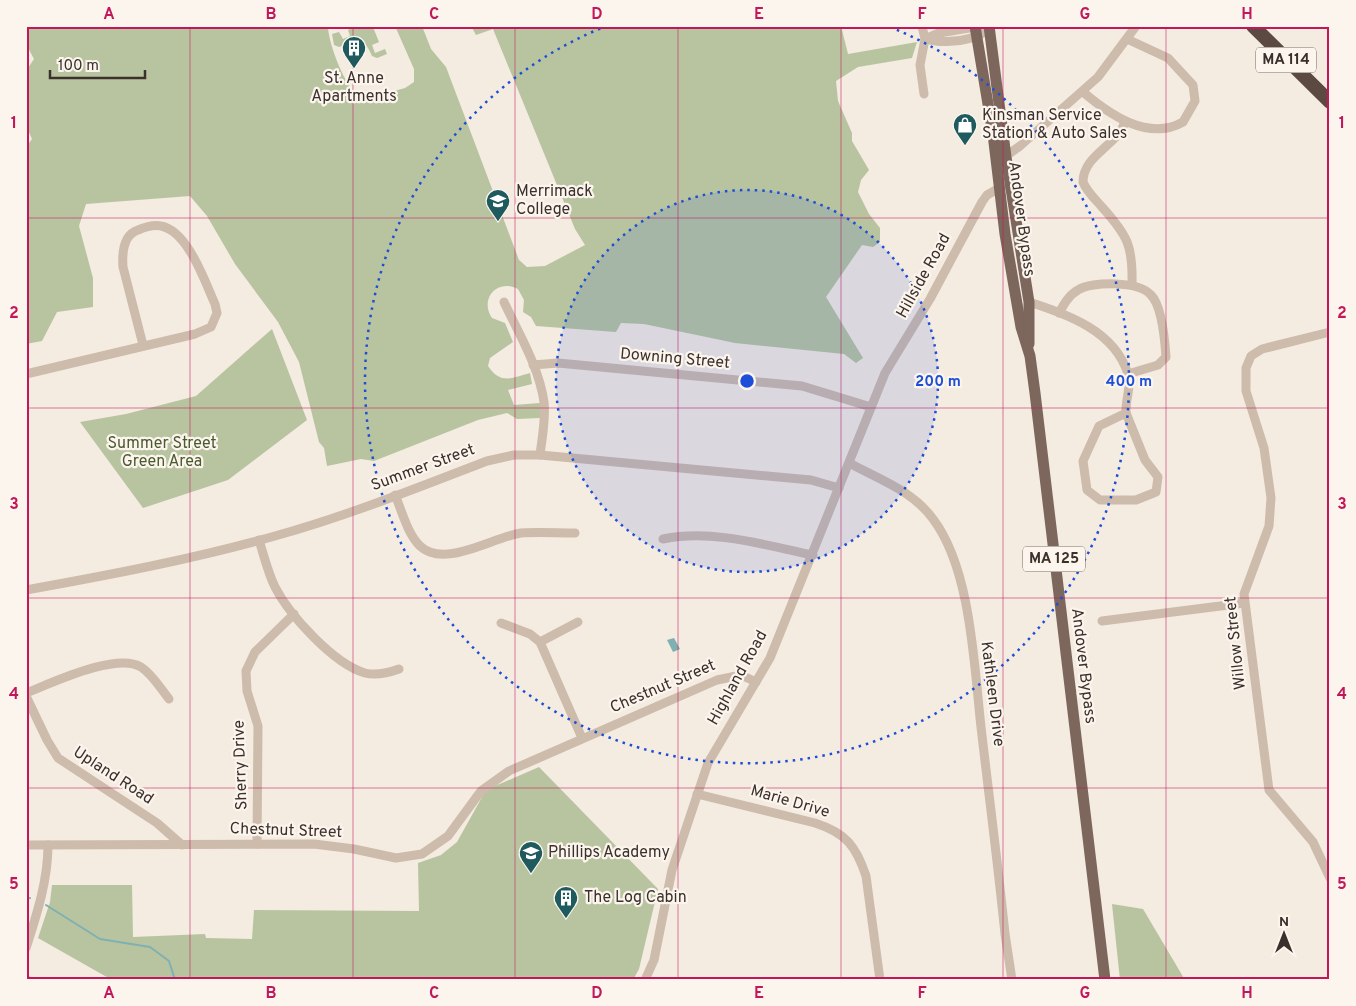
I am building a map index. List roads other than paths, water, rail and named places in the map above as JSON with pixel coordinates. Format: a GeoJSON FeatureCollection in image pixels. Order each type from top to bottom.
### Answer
{"type":"FeatureCollection","features":[{"type":"Feature","properties":{"kind":"highway","name":"MA 114"},"geometry":{"type":"LineString","coordinates":[[1253,26],[1330,102]]}},
{"type":"Feature","properties":{"kind":"main road","name":"Andover Bypass"},"geometry":{"type":"LineString","coordinates":[[989,28],[1001,159],[999,187],[1021,327],[1030,356]]}},
{"type":"Feature","properties":{"kind":"main road","name":"Andover Bypass"},"geometry":{"type":"LineString","coordinates":[[976,30],[1001,159],[1010,184],[1029,302],[1030,356],[1105,980]]}},
{"type":"Feature","properties":{"kind":"street"},"geometry":{"type":"LineString","coordinates":[[922,26],[925,39],[920,65],[924,94]]}},
{"type":"Feature","properties":{"kind":"street"},"geometry":{"type":"LineString","coordinates":[[1001,159],[1083,92],[1098,77],[1136,26]]}},
{"type":"Feature","properties":{"kind":"street"},"geometry":{"type":"LineString","coordinates":[[925,39],[939,33],[989,28]]}},
{"type":"Feature","properties":{"kind":"street"},"geometry":{"type":"LineString","coordinates":[[1083,92],[1109,113],[1125,122],[1157,128],[1176,126],[1189,115],[1195,101],[1193,85],[1177,66],[1158,52],[1148,50],[1127,39]]}},
{"type":"Feature","properties":{"kind":"street"},"geometry":{"type":"LineString","coordinates":[[1125,122],[1120,134],[1088,164],[1083,174],[1082,182],[1121,230],[1127,242],[1132,258],[1132,285]]}},
{"type":"Feature","properties":{"kind":"street","name":"Hillside Road"},"geometry":{"type":"LineString","coordinates":[[876,396],[886,373],[930,299],[982,202],[987,195],[999,187],[1010,184]]}},
{"type":"Feature","properties":{"kind":"street"},"geometry":{"type":"LineString","coordinates":[[26,374],[204,331],[212,327],[217,313],[212,298],[184,242],[170,229],[161,226],[152,226],[133,231],[127,238],[122,255],[126,280],[143,345]]}},
{"type":"Feature","properties":{"kind":"street"},"geometry":{"type":"LineString","coordinates":[[1059,313],[1066,299],[1085,286],[1132,285],[1144,289],[1151,294],[1156,302],[1166,357],[1158,365],[1128,374]]}},
{"type":"Feature","properties":{"kind":"street"},"geometry":{"type":"LineString","coordinates":[[504,302],[533,365],[544,404],[540,455]]}},
{"type":"Feature","properties":{"kind":"street"},"geometry":{"type":"LineString","coordinates":[[1029,302],[1059,313],[1095,330],[1117,354],[1128,374],[1126,413],[1145,460],[1158,477],[1156,492],[1136,500],[1100,500],[1088,490],[1083,461],[1099,426],[1126,413]]}},
{"type":"Feature","properties":{"kind":"street","name":"Willow Street"},"geometry":{"type":"LineString","coordinates":[[1330,332],[1262,349],[1252,356],[1246,368],[1246,391],[1264,448],[1271,498],[1269,526],[1246,584],[1244,603],[1269,790],[1313,842],[1330,878]]}},
{"type":"Feature","properties":{"kind":"street","name":"Downing Street"},"geometry":{"type":"LineString","coordinates":[[533,365],[553,362],[802,386],[872,407]]}},
{"type":"Feature","properties":{"kind":"street","name":"Highland Road"},"geometry":{"type":"LineString","coordinates":[[645,980],[654,960],[672,870],[696,794],[714,752],[770,658],[876,396]]}},
{"type":"Feature","properties":{"kind":"street","name":"Summer Street"},"geometry":{"type":"LineString","coordinates":[[26,590],[96,577],[259,540],[314,524],[497,458],[520,455],[540,455],[811,480],[839,488]]}},
{"type":"Feature","properties":{"kind":"street","name":"Kathleen Drive"},"geometry":{"type":"LineString","coordinates":[[849,463],[904,492],[917,502],[940,529],[956,563],[973,657],[1012,980]]}},
{"type":"Feature","properties":{"kind":"street"},"geometry":{"type":"LineString","coordinates":[[396,495],[413,538],[420,546],[433,554],[459,552],[521,534],[575,533]]}},
{"type":"Feature","properties":{"kind":"street"},"geometry":{"type":"LineString","coordinates":[[663,539],[681,536],[717,536],[812,555]]}},
{"type":"Feature","properties":{"kind":"street"},"geometry":{"type":"LineString","coordinates":[[259,540],[273,582],[294,614],[323,644],[348,666],[372,674],[399,669]]}},
{"type":"Feature","properties":{"kind":"street"},"geometry":{"type":"LineString","coordinates":[[1102,621],[1244,603]]}},
{"type":"Feature","properties":{"kind":"street","name":"Sherry Drive"},"geometry":{"type":"LineString","coordinates":[[257,844],[258,726],[247,691],[246,670],[255,652],[294,614]]}},
{"type":"Feature","properties":{"kind":"street"},"geometry":{"type":"LineString","coordinates":[[540,642],[578,622]]}},
{"type":"Feature","properties":{"kind":"street"},"geometry":{"type":"LineString","coordinates":[[501,623],[525,632],[540,642],[582,738]]}},
{"type":"Feature","properties":{"kind":"street"},"geometry":{"type":"LineString","coordinates":[[26,694],[98,667],[124,663],[140,667],[169,699]]}},
{"type":"Feature","properties":{"kind":"street","name":"Chestnut Street"},"geometry":{"type":"LineString","coordinates":[[26,846],[257,844],[334,846],[396,858],[422,854],[448,836],[481,791],[493,780],[582,738],[717,680],[737,675],[756,682]]}},
{"type":"Feature","properties":{"kind":"street","name":"Upland Road"},"geometry":{"type":"LineString","coordinates":[[26,694],[43,733],[58,758],[153,820],[182,845]]}},
{"type":"Feature","properties":{"kind":"street","name":"Marie Drive"},"geometry":{"type":"LineString","coordinates":[[696,794],[815,823],[834,830],[850,842],[866,876],[880,980]]}},
{"type":"Feature","properties":{"kind":"street"},"geometry":{"type":"LineString","coordinates":[[26,948],[29,930],[39,910],[48,860],[48,845]]}},
{"type":"Feature","properties":{"kind":"water"},"geometry":{"type":"Polygon","coordinates":[[[674,638],[680,649],[673,652],[667,640],[674,638]]]}},
{"type":"Feature","properties":{"kind":"waterway"},"geometry":{"type":"LineString","coordinates":[[26,899],[30,898]]}},
{"type":"Feature","properties":{"kind":"waterway"},"geometry":{"type":"LineString","coordinates":[[46,905],[100,939],[150,947],[169,961],[175,980]]}},
{"type":"Feature","properties":{"kind":"place","name":"St. Anne Apartments"},"geometry":{"type":"Point","coordinates":[354,69]}},
{"type":"Feature","properties":{"kind":"place","name":"Kinsman Service Station & Auto Sales"},"geometry":{"type":"Point","coordinates":[965,146]}},
{"type":"Feature","properties":{"kind":"place","name":"Merrimack College"},"geometry":{"type":"Point","coordinates":[498,222]}},
{"type":"Feature","properties":{"kind":"place","name":"Phillips Academy"},"geometry":{"type":"Point","coordinates":[531,874]}},
{"type":"Feature","properties":{"kind":"place","name":"The Log Cabin"},"geometry":{"type":"Point","coordinates":[566,919]}},
{"type":"Feature","properties":{"kind":"park label","name":"Summer Street Green Area"},"geometry":{"type":"Point","coordinates":[162,453]}}]}
